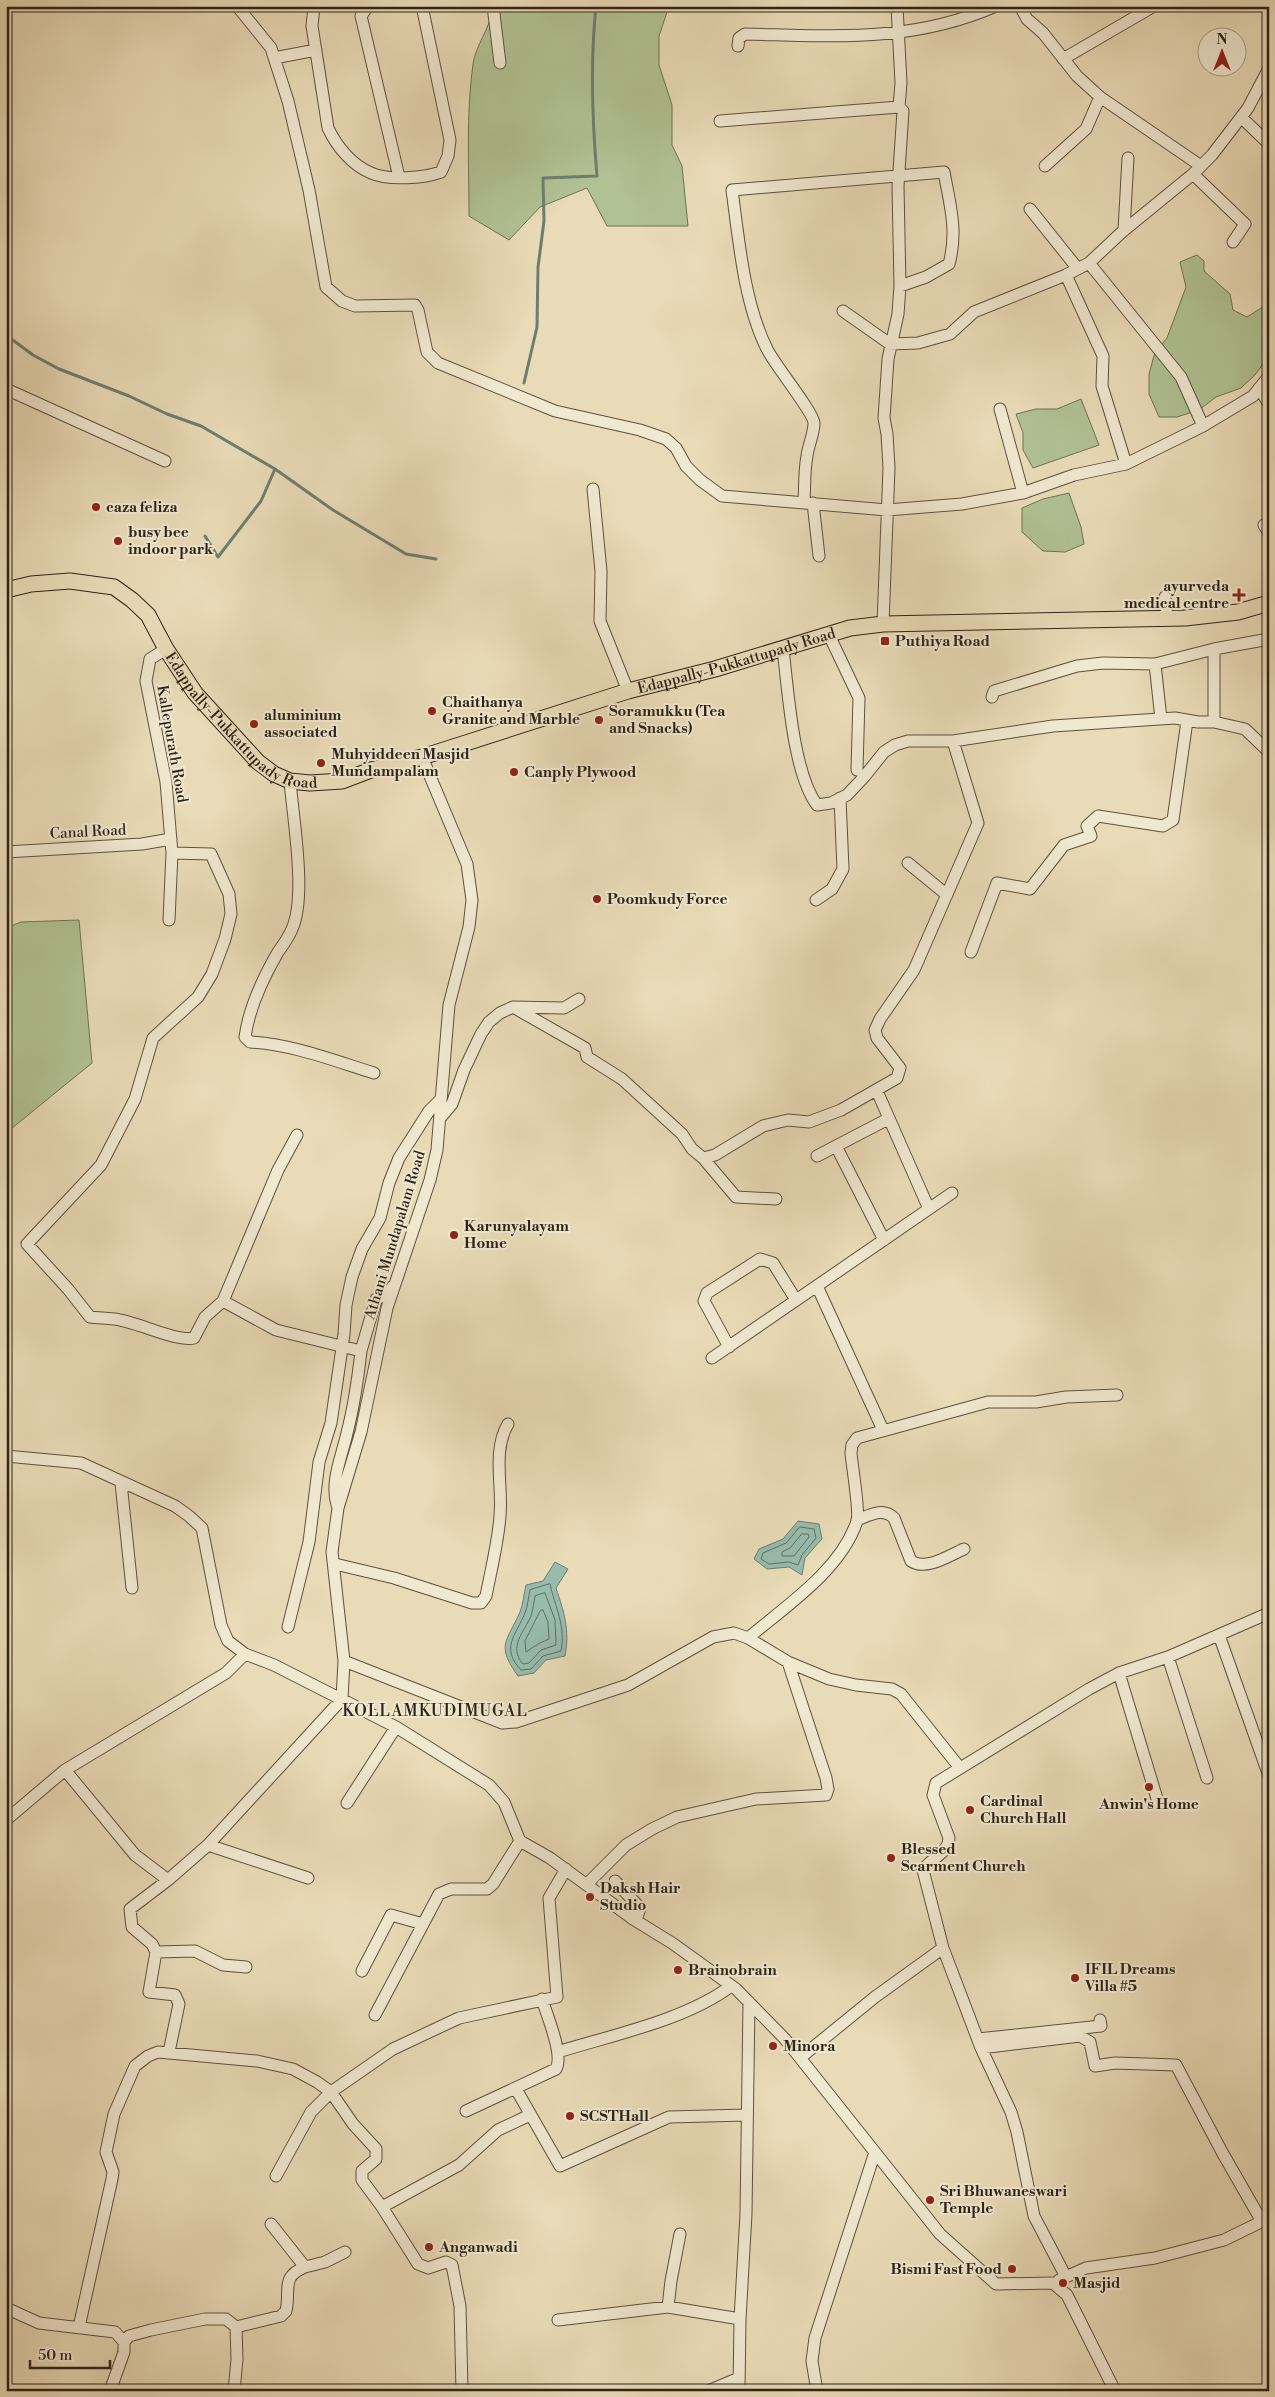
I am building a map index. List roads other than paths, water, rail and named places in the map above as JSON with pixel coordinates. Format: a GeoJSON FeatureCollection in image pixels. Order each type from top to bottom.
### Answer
{"type":"FeatureCollection","features":[{"type":"Feature","properties":{"kind":"main road","name":"Edappally-Pukkattupady Road"},"geometry":{"type":"LineString","coordinates":[[6,590],[31,584],[70,581],[114,587],[132,600],[148,616],[166,649],[195,693],[258,762],[290,782],[310,783],[342,781],[371,770],[422,757],[628,691],[782,650],[850,628],[883,624],[1167,618],[1238,612],[1269,603]]}},
{"type":"Feature","properties":{"kind":"street"},"geometry":{"type":"LineString","coordinates":[[237,6],[271,48],[288,101],[298,143],[326,287],[332,294],[342,301],[355,306],[415,304],[427,352],[438,363],[555,411],[640,430],[666,439],[676,448],[686,466],[700,480],[722,496],[887,510],[962,504],[1023,493],[1074,475],[1126,464],[1203,426],[1253,396],[1269,376]]}},
{"type":"Feature","properties":{"kind":"street"},"geometry":{"type":"LineString","coordinates":[[314,6],[312,26],[328,128],[343,153],[371,173],[399,177],[429,176],[441,172],[448,156],[450,140],[422,6]]}},
{"type":"Feature","properties":{"kind":"street"},"geometry":{"type":"LineString","coordinates":[[368,6],[361,16],[399,177]]}},
{"type":"Feature","properties":{"kind":"street"},"geometry":{"type":"LineString","coordinates":[[493,6],[500,63]]}},
{"type":"Feature","properties":{"kind":"street"},"geometry":{"type":"LineString","coordinates":[[883,624],[889,468],[884,418],[890,344],[898,314],[900,286],[898,174],[902,143],[902,112],[899,107],[901,83],[897,6]]}},
{"type":"Feature","properties":{"kind":"street"},"geometry":{"type":"LineString","coordinates":[[738,46],[739,38],[745,34],[845,37],[899,32],[949,24],[996,6]]}},
{"type":"Feature","properties":{"kind":"street"},"geometry":{"type":"LineString","coordinates":[[1020,6],[1027,19],[1043,33],[1076,76],[1100,97],[1197,170],[1245,224],[1233,242]]}},
{"type":"Feature","properties":{"kind":"street"},"geometry":{"type":"LineString","coordinates":[[1063,59],[1154,6]]}},
{"type":"Feature","properties":{"kind":"street"},"geometry":{"type":"LineString","coordinates":[[274,58],[316,50]]}},
{"type":"Feature","properties":{"kind":"street"},"geometry":{"type":"LineString","coordinates":[[843,311],[890,344],[918,343],[944,337],[956,331],[974,312],[1066,275],[1089,263],[1124,230],[1197,170],[1241,117],[1269,68]]}},
{"type":"Feature","properties":{"kind":"street"},"geometry":{"type":"LineString","coordinates":[[1045,166],[1086,129],[1100,97]]}},
{"type":"Feature","properties":{"kind":"street"},"geometry":{"type":"LineString","coordinates":[[720,121],[899,107]]}},
{"type":"Feature","properties":{"kind":"street"},"geometry":{"type":"LineString","coordinates":[[1241,117],[1269,144]]}},
{"type":"Feature","properties":{"kind":"street"},"geometry":{"type":"LineString","coordinates":[[1124,230],[1128,158]]}},
{"type":"Feature","properties":{"kind":"street"},"geometry":{"type":"LineString","coordinates":[[819,556],[809,503],[807,457],[814,422],[811,413],[785,379],[757,328],[742,256],[732,190],[898,174],[944,172],[953,218],[954,236],[954,246],[949,264],[926,277],[900,286]]}},
{"type":"Feature","properties":{"kind":"street"},"geometry":{"type":"LineString","coordinates":[[1030,209],[1078,269]]}},
{"type":"Feature","properties":{"kind":"street"},"geometry":{"type":"LineString","coordinates":[[1089,263],[1181,377],[1203,426]]}},
{"type":"Feature","properties":{"kind":"street"},"geometry":{"type":"LineString","coordinates":[[1066,275],[1103,356],[1102,386],[1126,464]]}},
{"type":"Feature","properties":{"kind":"street"},"geometry":{"type":"LineString","coordinates":[[1259,388],[1269,404]]}},
{"type":"Feature","properties":{"kind":"street"},"geometry":{"type":"LineString","coordinates":[[6,389],[165,460]]}},
{"type":"Feature","properties":{"kind":"street"},"geometry":{"type":"LineString","coordinates":[[1000,409],[1023,493]]}},
{"type":"Feature","properties":{"kind":"street"},"geometry":{"type":"LineString","coordinates":[[593,488],[601,571],[600,620],[628,691]]}},
{"type":"Feature","properties":{"kind":"street"},"geometry":{"type":"LineString","coordinates":[[1165,597],[1167,618]]}},
{"type":"Feature","properties":{"kind":"street"},"geometry":{"type":"LineString","coordinates":[[829,635],[858,698],[857,770]]}},
{"type":"Feature","properties":{"kind":"street"},"geometry":{"type":"LineString","coordinates":[[992,697],[994,691],[1077,666],[1155,664],[1214,649],[1269,639]]}},
{"type":"Feature","properties":{"kind":"street","name":"Kallepurath Road"},"geometry":{"type":"LineString","coordinates":[[166,649],[150,659],[146,681],[166,782],[172,853],[170,920]]}},
{"type":"Feature","properties":{"kind":"street"},"geometry":{"type":"LineString","coordinates":[[1214,649],[1214,722]]}},
{"type":"Feature","properties":{"kind":"street"},"geometry":{"type":"LineString","coordinates":[[782,650],[794,736],[810,795],[818,805],[830,803],[840,798],[864,777],[884,752],[895,745],[908,742],[953,742],[1053,726],[1174,718],[1214,722],[1245,729],[1269,752]]}},
{"type":"Feature","properties":{"kind":"street"},"geometry":{"type":"LineString","coordinates":[[1155,664],[1161,719]]}},
{"type":"Feature","properties":{"kind":"street"},"geometry":{"type":"LineString","coordinates":[[970,952],[997,883],[1030,889],[1064,845],[1090,836],[1087,826],[1098,816],[1163,826],[1173,820],[1187,720]]}},
{"type":"Feature","properties":{"kind":"street"},"geometry":{"type":"LineString","coordinates":[[703,1158],[715,1155],[763,1126],[788,1120],[809,1122],[841,1110],[897,1078],[900,1068],[877,1038],[875,1030],[880,1019],[914,970],[978,823],[953,742]]}},
{"type":"Feature","properties":{"kind":"street","name":"Athani Mundapalam Road"},"geometry":{"type":"LineString","coordinates":[[342,1699],[344,1661],[335,1564],[332,1552],[338,1508],[361,1432],[375,1357],[393,1286],[430,1180],[438,1150],[441,1118],[440,1100],[449,1005],[469,928],[472,900],[467,864],[422,757]]}},
{"type":"Feature","properties":{"kind":"street"},"geometry":{"type":"LineString","coordinates":[[290,782],[297,859],[298,910],[292,929],[277,954],[256,997],[247,1023],[245,1037],[250,1042],[273,1043],[291,1050],[318,1054],[374,1073]]}},
{"type":"Feature","properties":{"kind":"street"},"geometry":{"type":"LineString","coordinates":[[816,900],[832,889],[843,869],[840,798]]}},
{"type":"Feature","properties":{"kind":"street","name":"Canal Road"},"geometry":{"type":"LineString","coordinates":[[6,852],[142,844],[171,839]]}},
{"type":"Feature","properties":{"kind":"street"},"geometry":{"type":"LineString","coordinates":[[172,853],[211,854],[229,894],[231,914],[225,939],[212,974],[198,997],[153,1038],[135,1099],[101,1165],[27,1244],[68,1289],[90,1317],[137,1324],[186,1340],[194,1338],[205,1317],[223,1302],[278,1170],[297,1135]]}},
{"type":"Feature","properties":{"kind":"street"},"geometry":{"type":"LineString","coordinates":[[908,863],[948,895]]}},
{"type":"Feature","properties":{"kind":"street"},"geometry":{"type":"LineString","coordinates":[[441,1118],[452,1104],[481,1034],[489,1022],[500,1013],[514,1007],[564,1008],[579,999]]}},
{"type":"Feature","properties":{"kind":"street"},"geometry":{"type":"LineString","coordinates":[[514,1007],[586,1048],[587,1057],[622,1079],[682,1134],[692,1149],[703,1158],[736,1197],[776,1199]]}},
{"type":"Feature","properties":{"kind":"street"},"geometry":{"type":"LineString","coordinates":[[877,1091],[929,1209]]}},
{"type":"Feature","properties":{"kind":"street"},"geometry":{"type":"LineString","coordinates":[[288,1626],[309,1542],[319,1462],[331,1423],[346,1305],[352,1277],[362,1250],[380,1218],[392,1175],[399,1158],[429,1111],[440,1100]]}},
{"type":"Feature","properties":{"kind":"street"},"geometry":{"type":"LineString","coordinates":[[817,1156],[836,1148],[888,1119]]}},
{"type":"Feature","properties":{"kind":"street"},"geometry":{"type":"LineString","coordinates":[[836,1148],[884,1240]]}},
{"type":"Feature","properties":{"kind":"street"},"geometry":{"type":"LineString","coordinates":[[712,1358],[952,1193]]}},
{"type":"Feature","properties":{"kind":"street"},"geometry":{"type":"LineString","coordinates":[[729,1347],[704,1302],[707,1293],[760,1259],[773,1262],[796,1300]]}},
{"type":"Feature","properties":{"kind":"street"},"geometry":{"type":"LineString","coordinates":[[338,1508],[335,1497],[336,1475],[347,1433],[361,1351],[376,1299],[386,1295],[393,1286]]}},
{"type":"Feature","properties":{"kind":"street"},"geometry":{"type":"LineString","coordinates":[[818,1286],[883,1430]]}},
{"type":"Feature","properties":{"kind":"street"},"geometry":{"type":"LineString","coordinates":[[223,1302],[276,1330],[361,1351]]}},
{"type":"Feature","properties":{"kind":"street"},"geometry":{"type":"LineString","coordinates":[[748,1638],[830,1566],[857,1520],[852,1445],[857,1438],[988,1402],[1036,1402],[1066,1397],[1117,1395]]}},
{"type":"Feature","properties":{"kind":"street"},"geometry":{"type":"LineString","coordinates":[[335,1564],[394,1578],[472,1603],[481,1603],[486,1596],[500,1516],[499,1454],[504,1430],[508,1424]]}},
{"type":"Feature","properties":{"kind":"street"},"geometry":{"type":"LineString","coordinates":[[6,1456],[81,1463],[175,1506],[202,1528],[221,1626],[228,1641],[245,1654],[274,1665],[396,1727],[489,1785],[504,1802],[520,1840],[566,1869],[731,1986],[785,2039],[940,2234],[996,2284],[1054,2283],[1086,2268],[1155,2258],[1224,2240],[1265,2219],[1222,2152],[1176,2065],[1115,2064],[1095,2066],[1090,2042],[1081,2032]]}},
{"type":"Feature","properties":{"kind":"street"},"geometry":{"type":"LineString","coordinates":[[121,1482],[132,1588]]}},
{"type":"Feature","properties":{"kind":"street"},"geometry":{"type":"LineString","coordinates":[[857,1520],[879,1512],[886,1512],[891,1515],[894,1518],[911,1561],[922,1566],[964,1549]]}},
{"type":"Feature","properties":{"kind":"street"},"geometry":{"type":"LineString","coordinates":[[1066,2277],[1034,2216],[1018,2132],[980,2043],[943,1948],[923,1870],[928,1862],[945,1850],[949,1844],[949,1838],[933,1795],[933,1788],[936,1783],[960,1768],[1119,1673],[1168,1657],[1269,1613]]}},
{"type":"Feature","properties":{"kind":"street"},"geometry":{"type":"LineString","coordinates":[[344,1661],[502,1723],[516,1722],[628,1684],[713,1637],[734,1633],[748,1638],[788,1662],[829,1679],[856,1685],[892,1689],[901,1694],[960,1768]]}},
{"type":"Feature","properties":{"kind":"street"},"geometry":{"type":"LineString","coordinates":[[1219,1635],[1269,1776]]}},
{"type":"Feature","properties":{"kind":"street"},"geometry":{"type":"LineString","coordinates":[[6,1820],[65,1770],[226,1673],[245,1654]]}},
{"type":"Feature","properties":{"kind":"street"},"geometry":{"type":"LineString","coordinates":[[1168,1657],[1207,1778]]}},
{"type":"Feature","properties":{"kind":"street"},"geometry":{"type":"LineString","coordinates":[[587,1884],[626,1846],[652,1829],[677,1817],[756,1799],[826,1795],[828,1789],[826,1778],[788,1662]]}},
{"type":"Feature","properties":{"kind":"street"},"geometry":{"type":"LineString","coordinates":[[1119,1673],[1158,1802]]}},
{"type":"Feature","properties":{"kind":"street"},"geometry":{"type":"LineString","coordinates":[[169,2052],[179,2004],[175,1995],[149,1992],[156,1952],[152,1944],[132,1927],[130,1908],[168,1880],[208,1845],[342,1699]]}},
{"type":"Feature","properties":{"kind":"street"},"geometry":{"type":"LineString","coordinates":[[347,1804],[396,1727]]}},
{"type":"Feature","properties":{"kind":"street"},"geometry":{"type":"LineString","coordinates":[[65,1770],[135,1856],[168,1880]]}},
{"type":"Feature","properties":{"kind":"street"},"geometry":{"type":"LineString","coordinates":[[375,2015],[439,1894],[444,1890],[480,1891],[488,1889],[520,1840]]}},
{"type":"Feature","properties":{"kind":"street"},"geometry":{"type":"LineString","coordinates":[[208,1845],[308,1878]]}},
{"type":"Feature","properties":{"kind":"street"},"geometry":{"type":"LineString","coordinates":[[276,2176],[311,2112],[331,2092],[393,2048],[459,2018],[558,1997],[550,1898],[566,1869]]}},
{"type":"Feature","properties":{"kind":"street"},"geometry":{"type":"LineString","coordinates":[[615,1881],[640,1908],[636,1920]]}},
{"type":"Feature","properties":{"kind":"street"},"geometry":{"type":"LineString","coordinates":[[362,1971],[391,1915],[423,1924]]}},
{"type":"Feature","properties":{"kind":"street"},"geometry":{"type":"LineString","coordinates":[[800,2058],[875,1997],[943,1948]]}},
{"type":"Feature","properties":{"kind":"street"},"geometry":{"type":"LineString","coordinates":[[156,1952],[195,1951],[223,1966],[246,1967]]}},
{"type":"Feature","properties":{"kind":"street"},"geometry":{"type":"LineString","coordinates":[[558,2052],[691,2010],[713,1999],[731,1986]]}},
{"type":"Feature","properties":{"kind":"street"},"geometry":{"type":"LineString","coordinates":[[466,2111],[556,2069],[559,2063],[558,2052],[542,1999]]}},
{"type":"Feature","properties":{"kind":"street"},"geometry":{"type":"LineString","coordinates":[[739,2391],[740,2319],[746,2214],[749,2002]]}},
{"type":"Feature","properties":{"kind":"street"},"geometry":{"type":"LineString","coordinates":[[980,2043],[1081,2032],[1101,2026],[1100,2020]]}},
{"type":"Feature","properties":{"kind":"street"},"geometry":{"type":"LineString","coordinates":[[79,2327],[112,2179],[112,2172],[106,2152],[114,2114],[134,2066],[148,2056],[169,2052],[276,2064],[309,2078],[331,2092],[353,2124],[376,2149],[376,2159],[360,2175],[418,2264],[428,2268],[446,2262],[452,2265],[460,2306],[462,2391]]}},
{"type":"Feature","properties":{"kind":"street"},"geometry":{"type":"LineString","coordinates":[[516,2089],[560,2166],[669,2117],[746,2115]]}},
{"type":"Feature","properties":{"kind":"street"},"geometry":{"type":"LineString","coordinates":[[382,2207],[459,2165],[498,2130],[512,2121],[530,2115]]}},
{"type":"Feature","properties":{"kind":"street"},"geometry":{"type":"LineString","coordinates":[[817,2391],[812,2361],[815,2338],[876,2152]]}},
{"type":"Feature","properties":{"kind":"street"},"geometry":{"type":"LineString","coordinates":[[271,2224],[305,2267]]}},
{"type":"Feature","properties":{"kind":"street"},"geometry":{"type":"LineString","coordinates":[[668,2306],[670,2281],[680,2234]]}},
{"type":"Feature","properties":{"kind":"street"},"geometry":{"type":"LineString","coordinates":[[236,2327],[281,2316],[286,2311],[290,2278],[294,2272],[325,2262],[344,2252]]}},
{"type":"Feature","properties":{"kind":"street"},"geometry":{"type":"LineString","coordinates":[[1054,2283],[1067,2295],[1115,2391]]}},
{"type":"Feature","properties":{"kind":"street"},"geometry":{"type":"LineString","coordinates":[[558,2320],[668,2306],[740,2319]]}},
{"type":"Feature","properties":{"kind":"street"},"geometry":{"type":"LineString","coordinates":[[6,2308],[39,2323],[115,2332],[124,2342]]}},
{"type":"Feature","properties":{"kind":"street"},"geometry":{"type":"LineString","coordinates":[[110,2391],[124,2352],[124,2342],[129,2336],[205,2319],[226,2319],[236,2327],[237,2359],[234,2391]]}},
{"type":"Feature","properties":{"kind":"street"},"geometry":{"type":"LineString","coordinates":[[708,2391],[739,2378]]}},
{"type":"Feature","properties":{"kind":"water"},"geometry":{"type":"Polygon","coordinates":[[[798,1521],[819,1524],[822,1539],[805,1558],[802,1575],[789,1567],[767,1569],[754,1559],[759,1549],[783,1539],[798,1521]]]}},
{"type":"Feature","properties":{"kind":"water"},"geometry":{"type":"Polygon","coordinates":[[[555,1562],[568,1569],[556,1588],[564,1613],[567,1638],[565,1656],[546,1660],[534,1673],[518,1676],[507,1657],[505,1650],[507,1638],[520,1612],[526,1585],[543,1581],[555,1562]]]}},
{"type":"Feature","properties":{"kind":"waterway"},"geometry":{"type":"LineString","coordinates":[[524,383],[537,327],[538,267],[544,221],[543,178],[597,176],[592,91],[596,6]]}},
{"type":"Feature","properties":{"kind":"waterway"},"geometry":{"type":"LineString","coordinates":[[6,335],[33,355],[59,369],[129,396],[167,414],[201,426],[275,469],[261,501],[218,557],[205,536]]}},
{"type":"Feature","properties":{"kind":"waterway"},"geometry":{"type":"LineString","coordinates":[[275,469],[333,510],[406,554],[436,559]]}},
{"type":"Feature","properties":{"kind":"place","name":"caza feliza"},"geometry":{"type":"Point","coordinates":[96,507]}},
{"type":"Feature","properties":{"kind":"place","name":"busy bee indoor park"},"geometry":{"type":"Point","coordinates":[118,541]}},
{"type":"Feature","properties":{"kind":"place","name":"ayurveda medical centre"},"geometry":{"type":"Point","coordinates":[1239,595]}},
{"type":"Feature","properties":{"kind":"place","name":"Puthiya Road"},"geometry":{"type":"Point","coordinates":[885,641]}},
{"type":"Feature","properties":{"kind":"place","name":"Chaithanya Granite and Marble"},"geometry":{"type":"Point","coordinates":[432,711]}},
{"type":"Feature","properties":{"kind":"place","name":"Soramukku (Tea and Snacks)"},"geometry":{"type":"Point","coordinates":[599,720]}},
{"type":"Feature","properties":{"kind":"place","name":"aluminium associated"},"geometry":{"type":"Point","coordinates":[254,724]}},
{"type":"Feature","properties":{"kind":"place","name":"Muhyiddeen Masjid Mundampalam"},"geometry":{"type":"Point","coordinates":[321,763]}},
{"type":"Feature","properties":{"kind":"place","name":"Canply Plywood"},"geometry":{"type":"Point","coordinates":[514,772]}},
{"type":"Feature","properties":{"kind":"place","name":"Poomkudy Force"},"geometry":{"type":"Point","coordinates":[597,899]}},
{"type":"Feature","properties":{"kind":"place","name":"Karunyalayam Home"},"geometry":{"type":"Point","coordinates":[454,1235]}},
{"type":"Feature","properties":{"kind":"place","name":"Anwin's Home"},"geometry":{"type":"Point","coordinates":[1149,1787]}},
{"type":"Feature","properties":{"kind":"place","name":"Cardinal Church Hall"},"geometry":{"type":"Point","coordinates":[970,1810]}},
{"type":"Feature","properties":{"kind":"place","name":"Blessed Scarment Church"},"geometry":{"type":"Point","coordinates":[891,1858]}},
{"type":"Feature","properties":{"kind":"place","name":"Daksh Hair Studio"},"geometry":{"type":"Point","coordinates":[590,1897]}},
{"type":"Feature","properties":{"kind":"place","name":"Brainobrain"},"geometry":{"type":"Point","coordinates":[678,1970]}},
{"type":"Feature","properties":{"kind":"place","name":"IFIL Dreams Villa #5"},"geometry":{"type":"Point","coordinates":[1075,1978]}},
{"type":"Feature","properties":{"kind":"place","name":"Minora"},"geometry":{"type":"Point","coordinates":[773,2046]}},
{"type":"Feature","properties":{"kind":"place","name":"SCSTHall"},"geometry":{"type":"Point","coordinates":[570,2116]}},
{"type":"Feature","properties":{"kind":"place","name":"Sri Bhuwaneswari Temple"},"geometry":{"type":"Point","coordinates":[930,2200]}},
{"type":"Feature","properties":{"kind":"place","name":"Anganwadi"},"geometry":{"type":"Point","coordinates":[429,2247]}},
{"type":"Feature","properties":{"kind":"place","name":"Bismi Fast Food"},"geometry":{"type":"Point","coordinates":[1012,2269]}},
{"type":"Feature","properties":{"kind":"place","name":"Masjid"},"geometry":{"type":"Point","coordinates":[1063,2283]}},
{"type":"Feature","properties":{"kind":"district","name":"KOLLAMKUDIMUGAL"},"geometry":{"type":"Point","coordinates":[435,1711]}}]}
